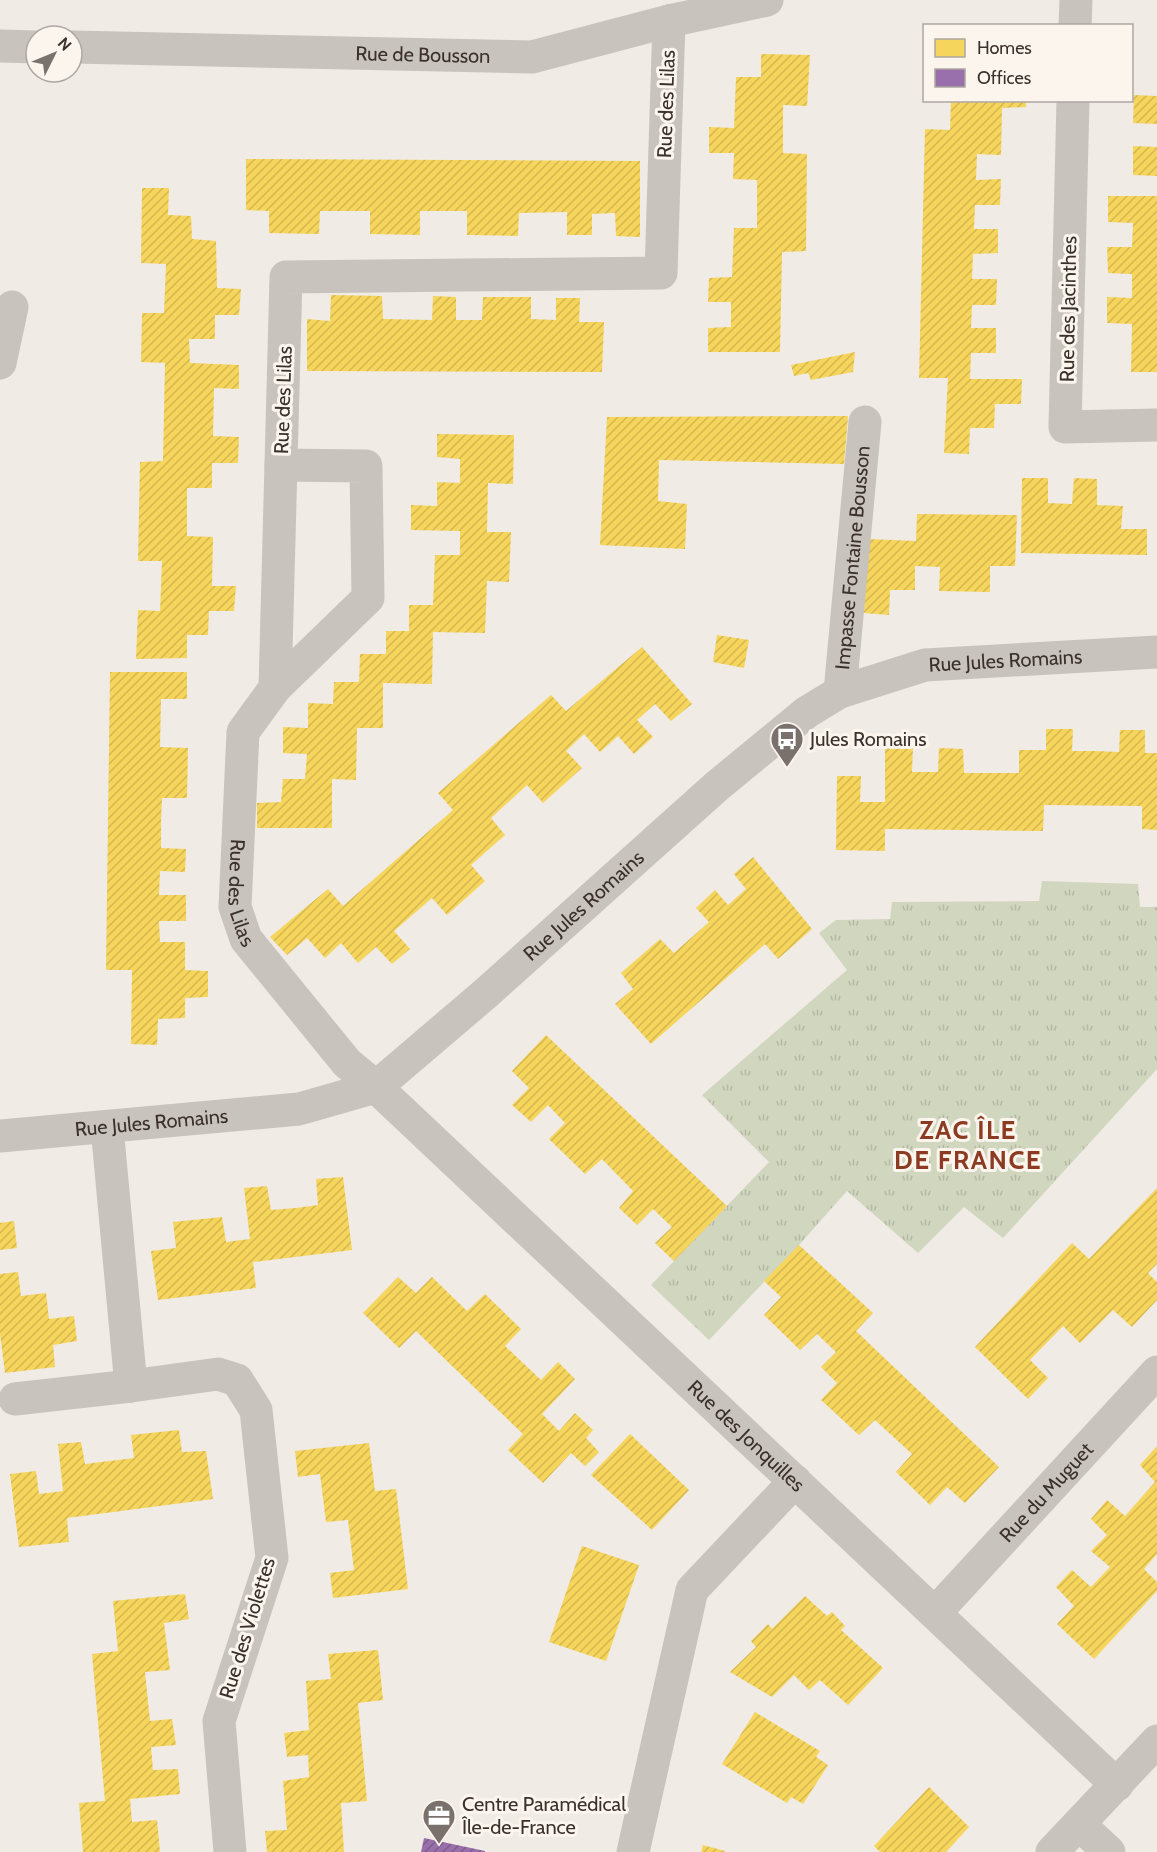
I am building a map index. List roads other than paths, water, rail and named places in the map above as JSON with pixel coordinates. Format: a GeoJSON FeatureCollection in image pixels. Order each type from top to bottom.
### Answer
{"type":"FeatureCollection","features":[{"type":"Feature","properties":{"kind":"street","name":"Rue de Bousson"},"geometry":{"type":"LineString","coordinates":[[84,47],[532,57],[669,21],[767,0]]}},
{"type":"Feature","properties":{"kind":"street"},"geometry":{"type":"LineString","coordinates":[[1075,24],[1076,0]]}},
{"type":"Feature","properties":{"kind":"street","name":"Rue des Lilas"},"geometry":{"type":"LineString","coordinates":[[376,1087],[348,1063],[246,939],[235,907],[243,732],[275,688],[286,277],[661,273],[669,21]]}},
{"type":"Feature","properties":{"kind":"street"},"geometry":{"type":"LineString","coordinates":[[0,46],[24,47]]}},
{"type":"Feature","properties":{"kind":"street","name":"Rue des Jacinthes"},"geometry":{"type":"LineString","coordinates":[[1073,102],[1065,427],[1157,425]]}},
{"type":"Feature","properties":{"kind":"street"},"geometry":{"type":"LineString","coordinates":[[0,363],[12,307]]}},
{"type":"Feature","properties":{"kind":"street","name":"Impasse Fontaine Bousson"},"geometry":{"type":"LineString","coordinates":[[840,692],[865,422]]}},
{"type":"Feature","properties":{"kind":"street"},"geometry":{"type":"LineString","coordinates":[[275,688],[368,598],[366,466],[281,465]]}},
{"type":"Feature","properties":{"kind":"street","name":"Rue Jules Romains"},"geometry":{"type":"LineString","coordinates":[[0,1136],[299,1109],[376,1087],[485,994],[717,786],[807,712],[840,692],[925,665],[1157,652]]}},
{"type":"Feature","properties":{"kind":"street","name":"Rue des Jonquilles"},"geometry":{"type":"LineString","coordinates":[[376,1087],[1117,1785]]}},
{"type":"Feature","properties":{"kind":"street"},"geometry":{"type":"LineString","coordinates":[[107,1127],[131,1386]]}},
{"type":"Feature","properties":{"kind":"street","name":"Rue du Muguet"},"geometry":{"type":"LineString","coordinates":[[935,1613],[1157,1372]]}},
{"type":"Feature","properties":{"kind":"street","name":"Rue des Violettes"},"geometry":{"type":"LineString","coordinates":[[15,1399],[218,1374],[237,1380],[256,1410],[272,1558],[219,1720],[230,1852]]}},
{"type":"Feature","properties":{"kind":"street"},"geometry":{"type":"LineString","coordinates":[[633,1852],[692,1590],[795,1481]]}},
{"type":"Feature","properties":{"kind":"street"},"geometry":{"type":"LineString","coordinates":[[1052,1852],[1157,1741]]}},
{"type":"Feature","properties":{"kind":"street"},"geometry":{"type":"LineString","coordinates":[[1079,1824],[1109,1852]]}},
{"type":"Feature","properties":{"kind":"place","name":"Jules Romains"},"geometry":{"type":"Point","coordinates":[787,768]}},
{"type":"Feature","properties":{"kind":"place","name":"Centre Paramédical Île-de-France"},"geometry":{"type":"Point","coordinates":[439,1845]}},
{"type":"Feature","properties":{"kind":"district","name":"ZAC ÎLE DE FRANCE"},"geometry":{"type":"Point","coordinates":[968,1145]}}]}
